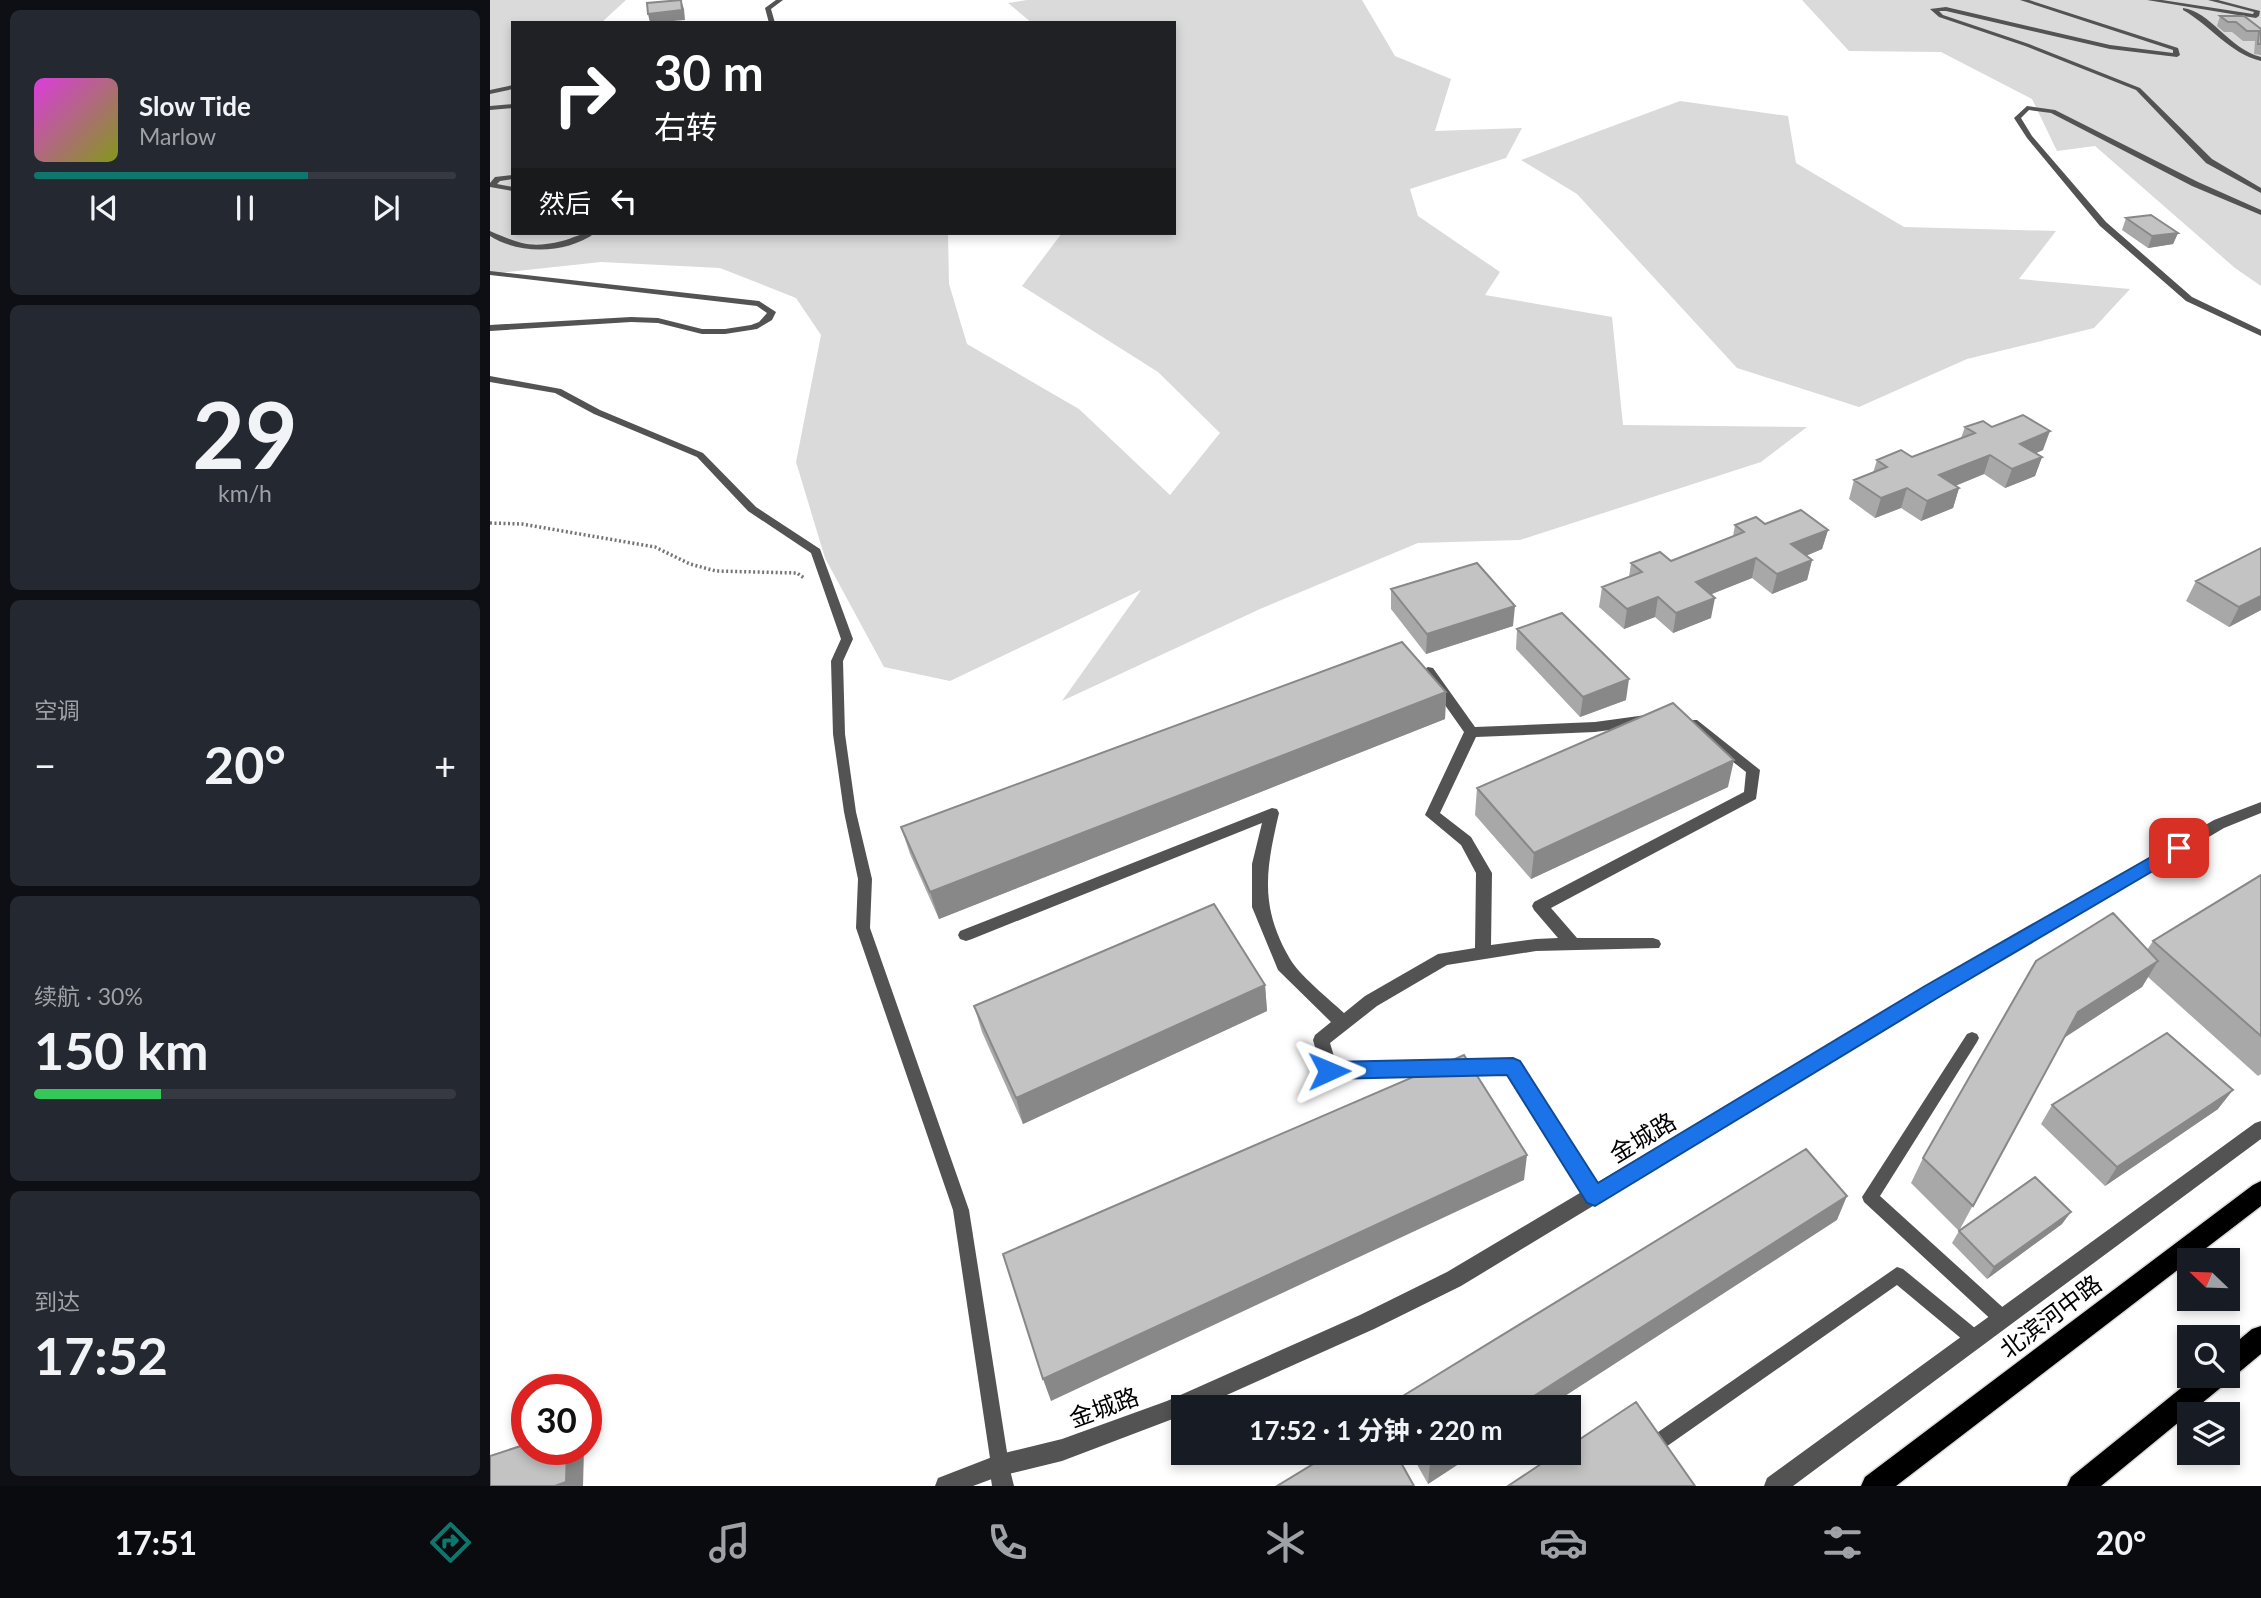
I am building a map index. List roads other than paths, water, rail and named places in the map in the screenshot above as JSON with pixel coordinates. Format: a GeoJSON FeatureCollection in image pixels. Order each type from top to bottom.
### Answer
{"type":"FeatureCollection","features":[{"type":"Feature","properties":{"kind":"main road","name":"北滨河中路"},"geometry":{"type":"LineString","coordinates":[[1874,1486],[2261,1192]]}},
{"type":"Feature","properties":{"kind":"main road"},"geometry":{"type":"LineString","coordinates":[[2240,1355],[2261,1338]]}},
{"type":"Feature","properties":{"kind":"main road"},"geometry":{"type":"LineString","coordinates":[[2080,1486],[2200,1388]]}},
{"type":"Feature","properties":{"kind":"street"},"geometry":{"type":"LineString","coordinates":[[1428,671],[1471,732]]}},
{"type":"Feature","properties":{"kind":"street"},"geometry":{"type":"LineString","coordinates":[[1572,944],[1540,906],[1751,795],[1753,770],[1681,715]]}},
{"type":"Feature","properties":{"kind":"street"},"geometry":{"type":"LineString","coordinates":[[1471,732],[1595,727],[1657,718]]}},
{"type":"Feature","properties":{"kind":"street"},"geometry":{"type":"LineString","coordinates":[[1471,732],[1432,815],[1466,841],[1484,873],[1483,953]]}},
{"type":"Feature","properties":{"kind":"street","name":"金城路"},"geometry":{"type":"LineString","coordinates":[[946,1486],[1001,1476],[1170,1410],[1454,1279],[1932,992],[2219,824],[2261,807]]}},
{"type":"Feature","properties":{"kind":"street"},"geometry":{"type":"LineString","coordinates":[[966,935],[1272,813],[1260,864],[1260,907],[1284,965],[1343,1023]]}},
{"type":"Feature","properties":{"kind":"street"},"geometry":{"type":"LineString","coordinates":[[1595,1196],[1513,1066],[1329,1071],[1321,1040],[1371,1001],[1444,959],[1536,945],[1653,944]]}},
{"type":"Feature","properties":{"kind":"street"},"geometry":{"type":"LineString","coordinates":[[1774,1486],[2261,1129]]}},
{"type":"Feature","properties":{"kind":"lane"},"geometry":{"type":"LineString","coordinates":[[771,21],[768,8],[780,0]]}},
{"type":"Feature","properties":{"kind":"lane"},"geometry":{"type":"LineString","coordinates":[[2023,0],[2145,37],[2176,49],[2177,55],[2110,47],[1946,9],[1933,9],[1941,16],[2027,44],[2138,89],[2209,161],[2261,191]]}},
{"type":"Feature","properties":{"kind":"lane"},"geometry":{"type":"LineString","coordinates":[[2150,0],[2256,16],[2257,11],[2242,5],[2211,0]]}},
{"type":"Feature","properties":{"kind":"lane"},"geometry":{"type":"LineString","coordinates":[[2171,3],[2197,14],[2241,54],[2261,59]]}},
{"type":"Feature","properties":{"kind":"lane"},"geometry":{"type":"LineString","coordinates":[[490,92],[511,87]]}},
{"type":"Feature","properties":{"kind":"lane"},"geometry":{"type":"LineString","coordinates":[[490,108],[511,106]]}},
{"type":"Feature","properties":{"kind":"lane"},"geometry":{"type":"LineString","coordinates":[[2261,213],[2195,184],[2053,111],[2027,108],[2017,118],[2029,137],[2103,224],[2189,299],[2261,333]]}},
{"type":"Feature","properties":{"kind":"lane"},"geometry":{"type":"LineString","coordinates":[[511,177],[499,179],[492,185],[511,190]]}},
{"type":"Feature","properties":{"kind":"lane"},"geometry":{"type":"LineString","coordinates":[[490,233],[509,244],[538,247],[572,241],[586,235]]}},
{"type":"Feature","properties":{"kind":"lane"},"geometry":{"type":"LineString","coordinates":[[490,273],[759,304],[772,312],[768,319],[756,326],[708,332],[656,321],[627,319],[490,328]]}},
{"type":"Feature","properties":{"kind":"lane"},"geometry":{"type":"LineString","coordinates":[[490,379],[558,391],[597,412],[700,455],[752,509],[816,551],[847,639],[837,661],[839,734],[850,811],[865,879],[863,928],[961,1210],[1001,1476]]}},
{"type":"Feature","properties":{"kind":"lane"},"geometry":{"type":"LineString","coordinates":[[1972,1038],[1870,1197],[2003,1319]]}},
{"type":"Feature","properties":{"kind":"lane"},"geometry":{"type":"LineString","coordinates":[[1657,1443],[1897,1275],[1976,1339]]}}]}
